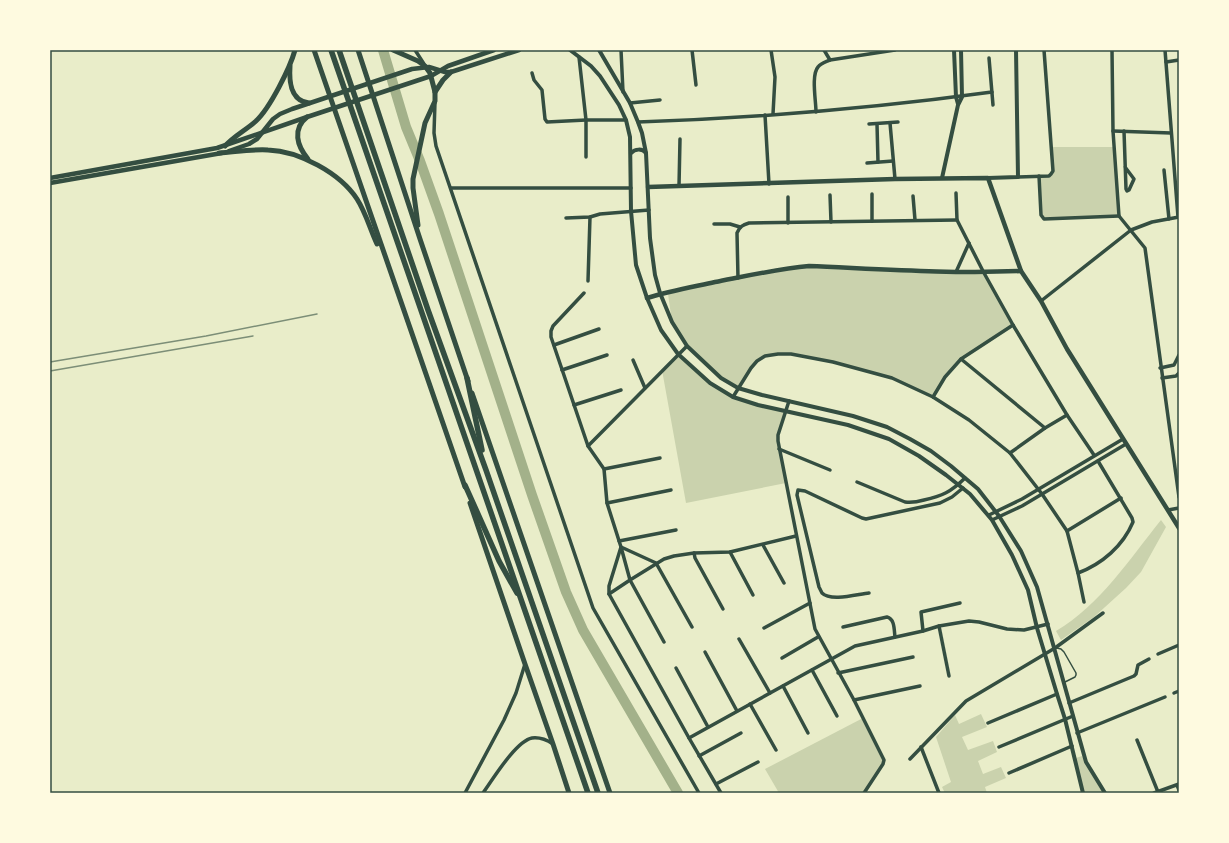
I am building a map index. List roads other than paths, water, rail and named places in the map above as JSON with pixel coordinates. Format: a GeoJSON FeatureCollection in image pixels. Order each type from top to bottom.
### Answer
{"type":"FeatureCollection","features":[{"type":"Feature","properties":{"kind":"highway"},"geometry":{"type":"LineString","coordinates":[[331,50],[587,792]]}},
{"type":"Feature","properties":{"kind":"highway"},"geometry":{"type":"LineString","coordinates":[[339,50],[428,310],[486,470],[598,793]]}},
{"type":"Feature","properties":{"kind":"highway"},"geometry":{"type":"LineString","coordinates":[[467,378],[486,470]]}},
{"type":"Feature","properties":{"kind":"highway"},"geometry":{"type":"LineString","coordinates":[[464,485],[501,566],[522,603]]}},
{"type":"Feature","properties":{"kind":"main road"},"geometry":{"type":"LineString","coordinates":[[294,50],[290,75],[292,92],[300,100],[310,103]]}},
{"type":"Feature","properties":{"kind":"main road"},"geometry":{"type":"LineString","coordinates":[[314,50],[569,793]]}},
{"type":"Feature","properties":{"kind":"main road"},"geometry":{"type":"LineString","coordinates":[[358,50],[467,378],[610,793]]}},
{"type":"Feature","properties":{"kind":"main road"},"geometry":{"type":"LineString","coordinates":[[393,50],[418,61],[425,66],[431,76],[435,92],[435,102],[425,123],[414,175],[413,188],[420,239]]}},
{"type":"Feature","properties":{"kind":"main road"},"geometry":{"type":"LineString","coordinates":[[50,178],[225,146],[431,76],[448,66],[494,50]]}},
{"type":"Feature","properties":{"kind":"main road"},"geometry":{"type":"LineString","coordinates":[[219,153],[249,144],[257,139],[270,122],[280,114],[310,103],[408,70],[425,66],[433,67],[441,71],[451,72],[519,50]]}},
{"type":"Feature","properties":{"kind":"main road"},"geometry":{"type":"LineString","coordinates":[[225,146],[234,136],[262,115],[291,64]]}},
{"type":"Feature","properties":{"kind":"main road"},"geometry":{"type":"LineString","coordinates":[[435,92],[443,80],[451,72]]}},
{"type":"Feature","properties":{"kind":"main road"},"geometry":{"type":"LineString","coordinates":[[307,117],[299,126],[297,139],[302,151],[313,164]]}},
{"type":"Feature","properties":{"kind":"main road"},"geometry":{"type":"LineString","coordinates":[[50,183],[219,153],[275,150],[294,154],[325,169],[340,180],[352,193],[385,257]]}},
{"type":"Feature","properties":{"kind":"main road"},"geometry":{"type":"LineString","coordinates":[[648,187],[894,179],[988,178],[1021,271],[1041,301],[1067,349],[1179,528]]}},
{"type":"Feature","properties":{"kind":"main road"},"geometry":{"type":"LineString","coordinates":[[646,298],[786,268],[809,266],[956,272],[1021,271]]}},
{"type":"Feature","properties":{"kind":"street"},"geometry":{"type":"LineString","coordinates":[[415,50],[425,66]]}},
{"type":"Feature","properties":{"kind":"street"},"geometry":{"type":"LineString","coordinates":[[570,50],[591,66],[600,76],[626,120],[630,136],[631,211],[636,265],[646,298],[661,330],[678,354],[710,383],[733,397],[848,425],[889,439],[919,456],[963,488],[989,514],[1012,555],[1028,590],[1037,628],[1065,719],[1083,793]]}},
{"type":"Feature","properties":{"kind":"street"},"geometry":{"type":"LineString","coordinates":[[599,50],[630,103],[638,122],[646,153],[652,258],[660,294],[672,322],[687,346],[721,378],[738,388],[853,416],[887,427],[931,451],[978,489],[996,511],[1021,551],[1037,587],[1086,762],[1105,793]]}},
{"type":"Feature","properties":{"kind":"street"},"geometry":{"type":"LineString","coordinates":[[621,50],[623,93]]}},
{"type":"Feature","properties":{"kind":"street"},"geometry":{"type":"LineString","coordinates":[[692,50],[696,85]]}},
{"type":"Feature","properties":{"kind":"street"},"geometry":{"type":"LineString","coordinates":[[771,50],[775,77],[773,114]]}},
{"type":"Feature","properties":{"kind":"street"},"geometry":{"type":"LineString","coordinates":[[824,50],[830,60]]}},
{"type":"Feature","properties":{"kind":"street"},"geometry":{"type":"LineString","coordinates":[[816,112],[815,76],[818,67],[830,60],[895,50]]}},
{"type":"Feature","properties":{"kind":"street"},"geometry":{"type":"LineString","coordinates":[[954,50],[956,97],[958,105]]}},
{"type":"Feature","properties":{"kind":"street"},"geometry":{"type":"LineString","coordinates":[[942,178],[958,105],[962,97],[961,50]]}},
{"type":"Feature","properties":{"kind":"street"},"geometry":{"type":"LineString","coordinates":[[1016,50],[1018,177]]}},
{"type":"Feature","properties":{"kind":"street"},"geometry":{"type":"LineString","coordinates":[[988,178],[1049,176],[1053,171],[1044,50]]}},
{"type":"Feature","properties":{"kind":"street"},"geometry":{"type":"LineString","coordinates":[[1112,50],[1113,131],[1119,216],[1145,248],[1160,368],[1179,497]]}},
{"type":"Feature","properties":{"kind":"street"},"geometry":{"type":"LineString","coordinates":[[1041,301],[1131,230],[1152,222],[1179,217],[1165,50]]}},
{"type":"Feature","properties":{"kind":"street"},"geometry":{"type":"LineString","coordinates":[[579,56],[586,120],[586,157]]}},
{"type":"Feature","properties":{"kind":"street"},"geometry":{"type":"LineString","coordinates":[[989,58],[993,105]]}},
{"type":"Feature","properties":{"kind":"street"},"geometry":{"type":"LineString","coordinates":[[1166,62],[1179,60]]}},
{"type":"Feature","properties":{"kind":"street"},"geometry":{"type":"LineString","coordinates":[[532,73],[534,80],[542,90],[544,119],[547,122],[626,120]]}},
{"type":"Feature","properties":{"kind":"street"},"geometry":{"type":"LineString","coordinates":[[638,122],[697,120],[816,112],[962,97],[992,92]]}},
{"type":"Feature","properties":{"kind":"street"},"geometry":{"type":"LineString","coordinates":[[630,103],[660,100]]}},
{"type":"Feature","properties":{"kind":"street"},"geometry":{"type":"LineString","coordinates":[[435,102],[435,142],[593,608],[699,793]]}},
{"type":"Feature","properties":{"kind":"street"},"geometry":{"type":"LineString","coordinates":[[765,115],[769,184]]}},
{"type":"Feature","properties":{"kind":"street"},"geometry":{"type":"LineString","coordinates":[[869,124],[898,122]]}},
{"type":"Feature","properties":{"kind":"street"},"geometry":{"type":"LineString","coordinates":[[890,123],[894,179]]}},
{"type":"Feature","properties":{"kind":"street"},"geometry":{"type":"LineString","coordinates":[[877,124],[878,162]]}},
{"type":"Feature","properties":{"kind":"street"},"geometry":{"type":"LineString","coordinates":[[1113,131],[1172,133]]}},
{"type":"Feature","properties":{"kind":"street"},"geometry":{"type":"LineString","coordinates":[[1124,131],[1125,167],[1126,189],[1127,191],[1129,190],[1134,179],[1125,167]]}},
{"type":"Feature","properties":{"kind":"street"},"geometry":{"type":"LineString","coordinates":[[679,186],[680,139]]}},
{"type":"Feature","properties":{"kind":"street"},"geometry":{"type":"LineString","coordinates":[[631,153],[641,149],[646,153]]}},
{"type":"Feature","properties":{"kind":"street"},"geometry":{"type":"LineString","coordinates":[[867,163],[893,161]]}},
{"type":"Feature","properties":{"kind":"street"},"geometry":{"type":"LineString","coordinates":[[1164,170],[1168,219]]}},
{"type":"Feature","properties":{"kind":"street"},"geometry":{"type":"LineString","coordinates":[[1039,176],[1042,218],[1119,216]]}},
{"type":"Feature","properties":{"kind":"street"},"geometry":{"type":"LineString","coordinates":[[451,188],[631,188]]}},
{"type":"Feature","properties":{"kind":"street"},"geometry":{"type":"LineString","coordinates":[[956,193],[958,220],[984,272],[1013,325],[1067,415],[1094,455]]}},
{"type":"Feature","properties":{"kind":"street"},"geometry":{"type":"LineString","coordinates":[[872,194],[872,221]]}},
{"type":"Feature","properties":{"kind":"street"},"geometry":{"type":"LineString","coordinates":[[830,195],[831,222]]}},
{"type":"Feature","properties":{"kind":"street"},"geometry":{"type":"LineString","coordinates":[[913,196],[915,220]]}},
{"type":"Feature","properties":{"kind":"street"},"geometry":{"type":"LineString","coordinates":[[788,197],[788,224]]}},
{"type":"Feature","properties":{"kind":"street"},"geometry":{"type":"LineString","coordinates":[[566,218],[590,217],[600,214],[649,210]]}},
{"type":"Feature","properties":{"kind":"street"},"geometry":{"type":"LineString","coordinates":[[588,282],[590,217]]}},
{"type":"Feature","properties":{"kind":"street"},"geometry":{"type":"LineString","coordinates":[[738,278],[737,232],[740,227],[749,223],[788,224],[958,220]]}},
{"type":"Feature","properties":{"kind":"street"},"geometry":{"type":"LineString","coordinates":[[714,224],[730,224],[740,227]]}},
{"type":"Feature","properties":{"kind":"street"},"geometry":{"type":"LineString","coordinates":[[956,272],[969,243]]}},
{"type":"Feature","properties":{"kind":"street"},"geometry":{"type":"LineString","coordinates":[[584,293],[553,326],[551,337],[588,446],[604,469],[607,503],[630,580],[664,642]]}},
{"type":"Feature","properties":{"kind":"street"},"geometry":{"type":"LineString","coordinates":[[933,397],[945,377],[961,359],[1013,325]]}},
{"type":"Feature","properties":{"kind":"street"},"geometry":{"type":"LineString","coordinates":[[554,345],[599,330]]}},
{"type":"Feature","properties":{"kind":"street"},"geometry":{"type":"LineString","coordinates":[[588,446],[687,346]]}},
{"type":"Feature","properties":{"kind":"street"},"geometry":{"type":"LineString","coordinates":[[733,397],[757,361],[765,356],[778,354],[791,354],[833,362],[892,378],[933,397],[969,420],[1010,453],[1038,488],[1067,531],[1084,602]]}},
{"type":"Feature","properties":{"kind":"street"},"geometry":{"type":"LineString","coordinates":[[1160,368],[1174,365],[1179,354]]}},
{"type":"Feature","properties":{"kind":"street"},"geometry":{"type":"LineString","coordinates":[[562,370],[607,355]]}},
{"type":"Feature","properties":{"kind":"street"},"geometry":{"type":"LineString","coordinates":[[961,359],[1045,428]]}},
{"type":"Feature","properties":{"kind":"street"},"geometry":{"type":"LineString","coordinates":[[633,360],[645,388]]}},
{"type":"Feature","properties":{"kind":"street"},"geometry":{"type":"LineString","coordinates":[[1162,378],[1176,376],[1179,373]]}},
{"type":"Feature","properties":{"kind":"street"},"geometry":{"type":"LineString","coordinates":[[574,405],[621,390]]}},
{"type":"Feature","properties":{"kind":"street"},"geometry":{"type":"LineString","coordinates":[[789,401],[778,435],[779,449],[815,629],[830,659],[854,700],[884,760],[883,764],[864,793]]}},
{"type":"Feature","properties":{"kind":"street"},"geometry":{"type":"LineString","coordinates":[[1010,453],[1045,428],[1067,415]]}},
{"type":"Feature","properties":{"kind":"street"},"geometry":{"type":"LineString","coordinates":[[989,514],[1022,499],[1038,488],[1123,439]]}},
{"type":"Feature","properties":{"kind":"street"},"geometry":{"type":"LineString","coordinates":[[992,520],[1022,506],[1126,444]]}},
{"type":"Feature","properties":{"kind":"street"},"geometry":{"type":"LineString","coordinates":[[779,449],[830,470]]}},
{"type":"Feature","properties":{"kind":"street"},"geometry":{"type":"LineString","coordinates":[[604,469],[660,458]]}},
{"type":"Feature","properties":{"kind":"street"},"geometry":{"type":"LineString","coordinates":[[1078,573],[1090,568],[1105,558],[1120,544],[1133,522],[1121,498],[1098,461]]}},
{"type":"Feature","properties":{"kind":"street"},"geometry":{"type":"LineString","coordinates":[[857,482],[905,502],[911,503],[944,495],[965,478]]}},
{"type":"Feature","properties":{"kind":"street"},"geometry":{"type":"LineString","coordinates":[[869,592],[838,597],[830,597],[823,593],[819,587],[804,526],[797,495],[798,490],[805,491],[866,519],[940,503],[952,497],[963,488]]}},
{"type":"Feature","properties":{"kind":"street"},"geometry":{"type":"LineString","coordinates":[[607,503],[671,490]]}},
{"type":"Feature","properties":{"kind":"street"},"geometry":{"type":"LineString","coordinates":[[1067,531],[1121,498]]}},
{"type":"Feature","properties":{"kind":"street"},"geometry":{"type":"LineString","coordinates":[[1168,510],[1179,508]]}},
{"type":"Feature","properties":{"kind":"street"},"geometry":{"type":"LineString","coordinates":[[619,541],[676,530]]}},
{"type":"Feature","properties":{"kind":"street"},"geometry":{"type":"LineString","coordinates":[[609,594],[664,558],[694,553],[730,552],[764,545],[796,536]]}},
{"type":"Feature","properties":{"kind":"street"},"geometry":{"type":"LineString","coordinates":[[764,545],[784,583]]}},
{"type":"Feature","properties":{"kind":"street"},"geometry":{"type":"LineString","coordinates":[[621,546],[656,563],[692,627]]}},
{"type":"Feature","properties":{"kind":"street"},"geometry":{"type":"LineString","coordinates":[[621,546],[608,586],[609,594],[721,793]]}},
{"type":"Feature","properties":{"kind":"street"},"geometry":{"type":"LineString","coordinates":[[730,552],[753,595]]}},
{"type":"Feature","properties":{"kind":"street"},"geometry":{"type":"LineString","coordinates":[[694,553],[695,558],[722,609]]}},
{"type":"Feature","properties":{"kind":"street"},"geometry":{"type":"LineString","coordinates":[[923,631],[921,612],[960,603]]}},
{"type":"Feature","properties":{"kind":"street"},"geometry":{"type":"LineString","coordinates":[[764,628],[810,604]]}},
{"type":"Feature","properties":{"kind":"street"},"geometry":{"type":"LineString","coordinates":[[910,759],[966,701],[1055,648],[1103,612]]}},
{"type":"Feature","properties":{"kind":"street"},"geometry":{"type":"LineString","coordinates":[[843,627],[888,617],[893,620],[895,637]]}},
{"type":"Feature","properties":{"kind":"street"},"geometry":{"type":"LineString","coordinates":[[689,738],[855,646],[939,626],[969,621],[1024,630],[1037,628],[1048,624]]}},
{"type":"Feature","properties":{"kind":"street"},"geometry":{"type":"LineString","coordinates":[[939,626],[949,676]]}},
{"type":"Feature","properties":{"kind":"street"},"geometry":{"type":"LineString","coordinates":[[782,658],[818,637]]}},
{"type":"Feature","properties":{"kind":"street"},"geometry":{"type":"LineString","coordinates":[[739,639],[770,693]]}},
{"type":"Feature","properties":{"kind":"street"},"geometry":{"type":"LineString","coordinates":[[1158,654],[1179,645]]}},
{"type":"Feature","properties":{"kind":"street"},"geometry":{"type":"LineString","coordinates":[[705,652],[737,711]]}},
{"type":"Feature","properties":{"kind":"street"},"geometry":{"type":"LineString","coordinates":[[838,673],[913,657]]}},
{"type":"Feature","properties":{"kind":"street"},"geometry":{"type":"LineString","coordinates":[[1069,703],[1134,676],[1138,665],[1149,659]]}},
{"type":"Feature","properties":{"kind":"street"},"geometry":{"type":"LineString","coordinates":[[465,793],[504,720],[516,693],[525,664]]}},
{"type":"Feature","properties":{"kind":"street"},"geometry":{"type":"LineString","coordinates":[[676,668],[708,727]]}},
{"type":"Feature","properties":{"kind":"street"},"geometry":{"type":"LineString","coordinates":[[812,670],[838,716]]}},
{"type":"Feature","properties":{"kind":"street"},"geometry":{"type":"LineString","coordinates":[[783,686],[808,733]]}},
{"type":"Feature","properties":{"kind":"street"},"geometry":{"type":"LineString","coordinates":[[854,700],[920,686]]}},
{"type":"Feature","properties":{"kind":"street"},"geometry":{"type":"LineString","coordinates":[[1174,693],[1179,691]]}},
{"type":"Feature","properties":{"kind":"street"},"geometry":{"type":"LineString","coordinates":[[988,723],[1057,694]]}},
{"type":"Feature","properties":{"kind":"street"},"geometry":{"type":"LineString","coordinates":[[1078,733],[1165,697]]}},
{"type":"Feature","properties":{"kind":"street"},"geometry":{"type":"LineString","coordinates":[[750,704],[776,750]]}},
{"type":"Feature","properties":{"kind":"street"},"geometry":{"type":"LineString","coordinates":[[999,747],[1073,716]]}},
{"type":"Feature","properties":{"kind":"street"},"geometry":{"type":"LineString","coordinates":[[699,756],[741,733]]}},
{"type":"Feature","properties":{"kind":"street"},"geometry":{"type":"LineString","coordinates":[[483,793],[509,756],[526,741],[531,738],[537,738],[544,739],[553,744]]}},
{"type":"Feature","properties":{"kind":"street"},"geometry":{"type":"LineString","coordinates":[[1137,740],[1156,792],[1178,784],[1179,790]]}},
{"type":"Feature","properties":{"kind":"street"},"geometry":{"type":"LineString","coordinates":[[1009,773],[1072,746]]}},
{"type":"Feature","properties":{"kind":"street"},"geometry":{"type":"LineString","coordinates":[[921,747],[938,793]]}},
{"type":"Feature","properties":{"kind":"street"},"geometry":{"type":"LineString","coordinates":[[716,784],[758,762]]}},
{"type":"Feature","properties":{"kind":"lane"},"geometry":{"type":"LineString","coordinates":[[1055,648],[1064,652],[1076,673],[1076,676],[1064,682]]}},
{"type":"Feature","properties":{"kind":"waterway"},"geometry":{"type":"LineString","coordinates":[[383,50],[406,127],[439,214],[532,495],[566,592],[583,630],[678,793]]}},
{"type":"Feature","properties":{"kind":"railway"},"geometry":{"type":"LineString","coordinates":[[50,362],[206,336],[317,314]]}},
{"type":"Feature","properties":{"kind":"railway"},"geometry":{"type":"LineString","coordinates":[[50,371],[253,336]]}}]}
